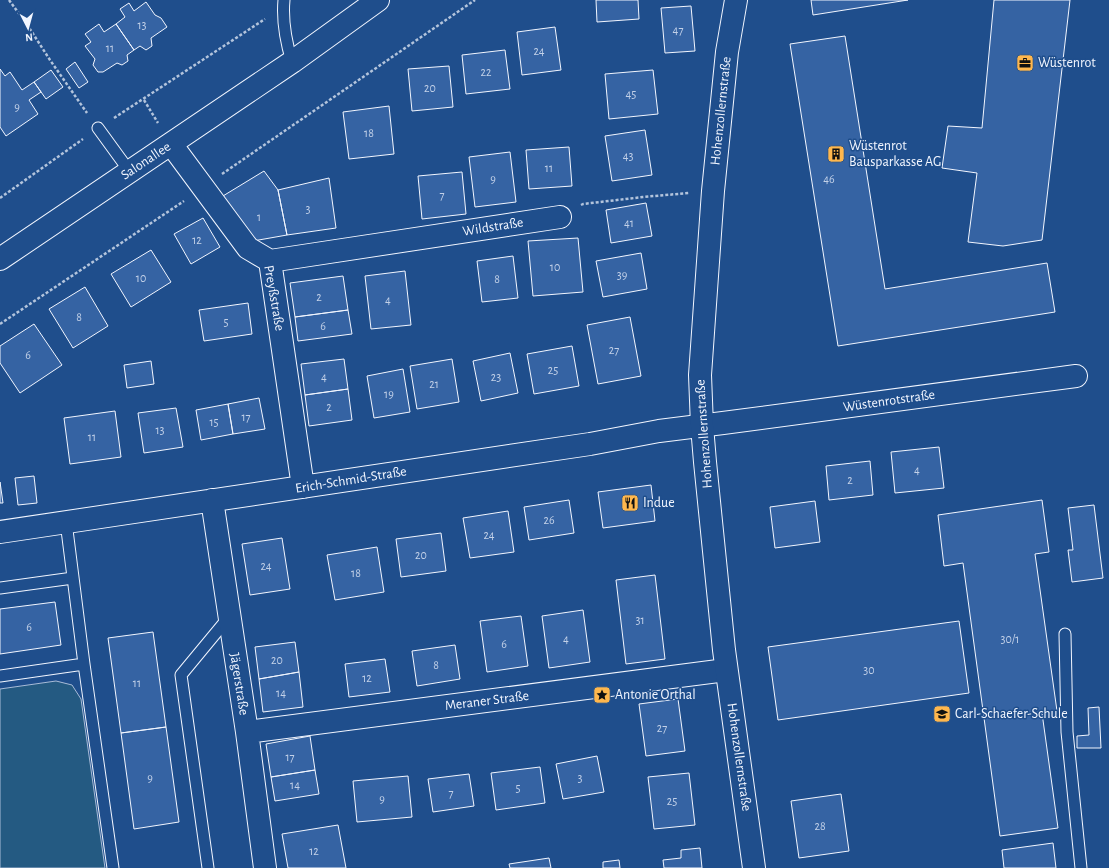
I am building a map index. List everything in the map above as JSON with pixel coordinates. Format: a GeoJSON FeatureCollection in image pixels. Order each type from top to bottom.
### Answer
{"type":"FeatureCollection","features":[{"type":"Feature","properties":{"kind":"street","name":"Salonallee"},"geometry":{"type":"LineString","coordinates":[[0,259],[292,62],[378,0]]}},
{"type":"Feature","properties":{"kind":"street","name":"Hohenzollernstraße"},"geometry":{"type":"LineString","coordinates":[[736,0],[727,52],[713,191],[700,375],[705,462],[726,670],[754,868]]}},
{"type":"Feature","properties":{"kind":"street","name":"Preyßstraße"},"geometry":{"type":"LineString","coordinates":[[171,144],[248,248],[270,261],[304,487]]}},
{"type":"Feature","properties":{"kind":"street","name":"Wildstraße"},"geometry":{"type":"LineString","coordinates":[[270,261],[560,217]]}},
{"type":"Feature","properties":{"kind":"street","name":"Wüstenrotstraße"},"geometry":{"type":"LineString","coordinates":[[702,426],[1076,376]]}},
{"type":"Feature","properties":{"kind":"street","name":"Erich-Schmid-Straße"},"geometry":{"type":"LineString","coordinates":[[0,532],[590,444],[659,431],[702,426]]}},
{"type":"Feature","properties":{"kind":"street","name":"Jägerstraße"},"geometry":{"type":"LineString","coordinates":[[212,500],[266,868]]}},
{"type":"Feature","properties":{"kind":"street","name":"Meraner Straße"},"geometry":{"type":"LineString","coordinates":[[247,732],[726,670]]}},
{"type":"Feature","properties":{"kind":"lane"},"geometry":{"type":"LineString","coordinates":[[283,4],[285,36],[292,62]]}},
{"type":"Feature","properties":{"kind":"lane"},"geometry":{"type":"LineString","coordinates":[[98,128],[130,172]]}},
{"type":"Feature","properties":{"kind":"lane"},"geometry":{"type":"LineString","coordinates":[[66,522],[84,664],[113,868]]}},
{"type":"Feature","properties":{"kind":"lane"},"geometry":{"type":"LineString","coordinates":[[0,588],[74,578]]}},
{"type":"Feature","properties":{"kind":"lane"},"geometry":{"type":"LineString","coordinates":[[208,868],[181,675],[229,617]]}},
{"type":"Feature","properties":{"kind":"lane"},"geometry":{"type":"LineString","coordinates":[[1065,634],[1067,732],[1081,868]]}},
{"type":"Feature","properties":{"kind":"lane"},"geometry":{"type":"LineString","coordinates":[[0,676],[84,664]]}},
{"type":"Feature","properties":{"kind":"path"},"geometry":{"type":"LineString","coordinates":[[9,0],[98,128]]}},
{"type":"Feature","properties":{"kind":"path"},"geometry":{"type":"LineString","coordinates":[[0,324],[203,188],[475,0]]}},
{"type":"Feature","properties":{"kind":"path"},"geometry":{"type":"LineString","coordinates":[[0,198],[98,128],[144,100],[283,4]]}},
{"type":"Feature","properties":{"kind":"path"},"geometry":{"type":"LineString","coordinates":[[560,217],[583,204],[713,191]]}},
{"type":"Feature","properties":{"kind":"shaded area"},"geometry":{"type":"Polygon","coordinates":[[[56,681],[72,685],[81,699],[105,868],[0,868],[0,689],[56,681]]]}},
{"type":"Feature","properties":{"kind":"building"},"geometry":{"type":"Polygon","coordinates":[[[596,0],[638,0],[639,19],[597,22],[596,0]]]}},
{"type":"Feature","properties":{"kind":"building"},"geometry":{"type":"Polygon","coordinates":[[[811,0],[908,0],[813,15],[811,0]]]}},
{"type":"Feature","properties":{"kind":"building","name":"Wüstenrot"},"geometry":{"type":"Polygon","coordinates":[[[994,0],[1070,0],[1042,240],[1003,246],[968,242],[977,173],[942,168],[948,126],[982,128],[994,0]]]}},
{"type":"Feature","properties":{"kind":"building"},"geometry":{"type":"Polygon","coordinates":[[[146,2],[155,15],[161,18],[167,27],[151,38],[152,46],[146,50],[140,46],[134,50],[116,24],[125,17],[120,9],[129,3],[134,11],[146,2]]]}},
{"type":"Feature","properties":{"kind":"building"},"geometry":{"type":"Polygon","coordinates":[[[691,6],[695,51],[665,53],[661,8],[691,6]]]}},
{"type":"Feature","properties":{"kind":"building"},"geometry":{"type":"Polygon","coordinates":[[[99,24],[104,32],[116,24],[134,50],[127,55],[128,61],[122,65],[117,63],[103,72],[98,72],[93,65],[95,59],[85,46],[91,42],[85,34],[99,24]]]}},
{"type":"Feature","properties":{"kind":"building"},"geometry":{"type":"Polygon","coordinates":[[[555,27],[561,70],[522,75],[517,32],[555,27]]]}},
{"type":"Feature","properties":{"kind":"building","name":"Wüstenrot Bausparkasse AG"},"geometry":{"type":"Polygon","coordinates":[[[845,36],[885,289],[1047,263],[1055,312],[838,346],[790,44],[845,36]]]}},
{"type":"Feature","properties":{"kind":"building"},"geometry":{"type":"Polygon","coordinates":[[[505,50],[510,89],[466,94],[462,55],[505,50]]]}},
{"type":"Feature","properties":{"kind":"building"},"geometry":{"type":"Polygon","coordinates":[[[75,62],[88,82],[79,88],[66,69],[75,62]]]}},
{"type":"Feature","properties":{"kind":"building"},"geometry":{"type":"Polygon","coordinates":[[[449,66],[453,107],[412,111],[408,69],[449,66]]]}},
{"type":"Feature","properties":{"kind":"building"},"geometry":{"type":"Polygon","coordinates":[[[0,69],[5,76],[10,72],[22,90],[34,82],[41,92],[29,100],[38,114],[6,136],[0,127],[0,69]]]}},
{"type":"Feature","properties":{"kind":"building"},"geometry":{"type":"Polygon","coordinates":[[[51,70],[63,87],[46,99],[34,82],[51,70]]]}},
{"type":"Feature","properties":{"kind":"building"},"geometry":{"type":"Polygon","coordinates":[[[653,70],[658,114],[609,119],[605,74],[653,70]]]}},
{"type":"Feature","properties":{"kind":"building"},"geometry":{"type":"Polygon","coordinates":[[[389,106],[394,154],[349,159],[343,112],[389,106]]]}},
{"type":"Feature","properties":{"kind":"building"},"geometry":{"type":"Polygon","coordinates":[[[645,130],[652,175],[612,181],[605,136],[645,130]]]}},
{"type":"Feature","properties":{"kind":"building"},"geometry":{"type":"Polygon","coordinates":[[[569,147],[572,186],[529,189],[526,150],[569,147]]]}},
{"type":"Feature","properties":{"kind":"building"},"geometry":{"type":"Polygon","coordinates":[[[510,152],[516,202],[475,207],[469,157],[510,152]]]}},
{"type":"Feature","properties":{"kind":"building"},"geometry":{"type":"Polygon","coordinates":[[[264,171],[278,190],[287,235],[253,241],[218,199],[264,171]]]}},
{"type":"Feature","properties":{"kind":"building"},"geometry":{"type":"Polygon","coordinates":[[[462,172],[466,214],[422,219],[418,176],[462,172]]]}},
{"type":"Feature","properties":{"kind":"building"},"geometry":{"type":"Polygon","coordinates":[[[329,178],[336,228],[287,235],[278,190],[329,178]]]}},
{"type":"Feature","properties":{"kind":"building"},"geometry":{"type":"Polygon","coordinates":[[[646,203],[652,236],[611,243],[606,210],[646,203]]]}},
{"type":"Feature","properties":{"kind":"building"},"geometry":{"type":"Polygon","coordinates":[[[203,218],[220,247],[191,264],[174,234],[203,218]]]}},
{"type":"Feature","properties":{"kind":"building"},"geometry":{"type":"Polygon","coordinates":[[[578,238],[583,292],[533,296],[528,241],[578,238]]]}},
{"type":"Feature","properties":{"kind":"building"},"geometry":{"type":"Polygon","coordinates":[[[151,250],[171,282],[131,307],[111,274],[151,250]]]}},
{"type":"Feature","properties":{"kind":"building"},"geometry":{"type":"Polygon","coordinates":[[[641,253],[647,289],[603,297],[596,261],[641,253]]]}},
{"type":"Feature","properties":{"kind":"building"},"geometry":{"type":"Polygon","coordinates":[[[513,256],[518,298],[482,302],[477,261],[513,256]]]}},
{"type":"Feature","properties":{"kind":"building"},"geometry":{"type":"Polygon","coordinates":[[[405,271],[411,325],[371,329],[365,276],[405,271]]]}},
{"type":"Feature","properties":{"kind":"building"},"geometry":{"type":"Polygon","coordinates":[[[343,276],[348,310],[295,317],[290,283],[343,276]]]}},
{"type":"Feature","properties":{"kind":"building"},"geometry":{"type":"Polygon","coordinates":[[[85,287],[108,326],[73,348],[49,309],[85,287]]]}},
{"type":"Feature","properties":{"kind":"building"},"geometry":{"type":"Polygon","coordinates":[[[248,303],[252,334],[204,341],[199,310],[248,303]]]}},
{"type":"Feature","properties":{"kind":"building"},"geometry":{"type":"Polygon","coordinates":[[[348,310],[352,334],[298,341],[295,317],[348,310]]]}},
{"type":"Feature","properties":{"kind":"building"},"geometry":{"type":"Polygon","coordinates":[[[630,317],[641,376],[598,384],[587,325],[630,317]]]}},
{"type":"Feature","properties":{"kind":"building"},"geometry":{"type":"Polygon","coordinates":[[[34,324],[62,365],[20,393],[0,363],[0,346],[34,324]]]}},
{"type":"Feature","properties":{"kind":"building"},"geometry":{"type":"Polygon","coordinates":[[[572,346],[579,386],[534,394],[527,354],[572,346]]]}},
{"type":"Feature","properties":{"kind":"building"},"geometry":{"type":"Polygon","coordinates":[[[510,353],[518,393],[481,401],[473,361],[510,353]]]}},
{"type":"Feature","properties":{"kind":"building"},"geometry":{"type":"Polygon","coordinates":[[[344,359],[348,389],[305,395],[301,364],[344,359]]]}},
{"type":"Feature","properties":{"kind":"building"},"geometry":{"type":"Polygon","coordinates":[[[452,359],[459,402],[417,409],[410,366],[452,359]]]}},
{"type":"Feature","properties":{"kind":"building"},"geometry":{"type":"Polygon","coordinates":[[[151,361],[154,384],[127,388],[124,365],[151,361]]]}},
{"type":"Feature","properties":{"kind":"building"},"geometry":{"type":"Polygon","coordinates":[[[403,369],[410,412],[374,418],[367,376],[403,369]]]}},
{"type":"Feature","properties":{"kind":"building"},"geometry":{"type":"Polygon","coordinates":[[[348,389],[352,420],[309,426],[305,395],[348,389]]]}},
{"type":"Feature","properties":{"kind":"building"},"geometry":{"type":"Polygon","coordinates":[[[259,398],[265,429],[233,434],[228,404],[259,398]]]}},
{"type":"Feature","properties":{"kind":"building"},"geometry":{"type":"Polygon","coordinates":[[[228,404],[233,434],[201,440],[196,410],[228,404]]]}},
{"type":"Feature","properties":{"kind":"building"},"geometry":{"type":"Polygon","coordinates":[[[176,408],[183,447],[144,453],[138,413],[176,408]]]}},
{"type":"Feature","properties":{"kind":"building"},"geometry":{"type":"Polygon","coordinates":[[[115,411],[121,457],[70,464],[64,418],[115,411]]]}},
{"type":"Feature","properties":{"kind":"building"},"geometry":{"type":"Polygon","coordinates":[[[939,447],[944,488],[895,493],[891,452],[939,447]]]}},
{"type":"Feature","properties":{"kind":"building"},"geometry":{"type":"Polygon","coordinates":[[[870,461],[873,495],[829,500],[826,466],[870,461]]]}},
{"type":"Feature","properties":{"kind":"building"},"geometry":{"type":"Polygon","coordinates":[[[34,476],[37,503],[18,505],[15,478],[34,476]]]}},
{"type":"Feature","properties":{"kind":"building"},"geometry":{"type":"Polygon","coordinates":[[[0,482],[3,503],[0,503],[0,482]]]}},
{"type":"Feature","properties":{"kind":"building"},"geometry":{"type":"Polygon","coordinates":[[[651,485],[655,521],[603,528],[598,492],[651,485]]]}},
{"type":"Feature","properties":{"kind":"building"},"geometry":{"type":"Polygon","coordinates":[[[569,500],[574,533],[529,540],[524,507],[569,500]]]}},
{"type":"Feature","properties":{"kind":"building"},"geometry":{"type":"Polygon","coordinates":[[[1042,500],[1049,552],[1035,554],[1057,711],[1042,713],[1058,828],[1000,836],[963,563],[944,566],[938,515],[1042,500]]]}},
{"type":"Feature","properties":{"kind":"building"},"geometry":{"type":"Polygon","coordinates":[[[815,501],[820,542],[775,548],[770,507],[815,501]]]}},
{"type":"Feature","properties":{"kind":"building"},"geometry":{"type":"Polygon","coordinates":[[[1094,505],[1103,578],[1072,582],[1068,550],[1073,550],[1068,508],[1094,505]]]}},
{"type":"Feature","properties":{"kind":"building"},"geometry":{"type":"Polygon","coordinates":[[[508,511],[514,552],[470,558],[463,518],[508,511]]]}},
{"type":"Feature","properties":{"kind":"building"},"geometry":{"type":"Polygon","coordinates":[[[441,533],[446,571],[401,577],[396,539],[441,533]]]}},
{"type":"Feature","properties":{"kind":"building"},"geometry":{"type":"Polygon","coordinates":[[[282,538],[290,589],[250,595],[242,544],[282,538]]]}},
{"type":"Feature","properties":{"kind":"building"},"geometry":{"type":"Polygon","coordinates":[[[377,547],[384,592],[335,600],[327,555],[377,547]]]}},
{"type":"Feature","properties":{"kind":"building"},"geometry":{"type":"Polygon","coordinates":[[[655,575],[665,659],[626,664],[616,580],[655,575]]]}},
{"type":"Feature","properties":{"kind":"building"},"geometry":{"type":"Polygon","coordinates":[[[55,602],[61,645],[0,654],[0,609],[55,602]]]}},
{"type":"Feature","properties":{"kind":"building"},"geometry":{"type":"Polygon","coordinates":[[[583,610],[590,662],[549,668],[542,616],[583,610]]]}},
{"type":"Feature","properties":{"kind":"building"},"geometry":{"type":"Polygon","coordinates":[[[521,616],[528,666],[487,672],[480,621],[521,616]]]}},
{"type":"Feature","properties":{"kind":"building"},"geometry":{"type":"Polygon","coordinates":[[[959,621],[969,693],[778,720],[768,647],[959,621]]]}},
{"type":"Feature","properties":{"kind":"building"},"geometry":{"type":"Polygon","coordinates":[[[153,632],[166,727],[121,733],[108,638],[153,632]]]}},
{"type":"Feature","properties":{"kind":"building"},"geometry":{"type":"Polygon","coordinates":[[[295,642],[299,672],[259,679],[255,647],[295,642]]]}},
{"type":"Feature","properties":{"kind":"building"},"geometry":{"type":"Polygon","coordinates":[[[455,645],[460,679],[417,686],[412,651],[455,645]]]}},
{"type":"Feature","properties":{"kind":"building"},"geometry":{"type":"Polygon","coordinates":[[[385,659],[390,692],[349,697],[345,664],[385,659]]]}},
{"type":"Feature","properties":{"kind":"building"},"geometry":{"type":"Polygon","coordinates":[[[299,672],[303,707],[263,712],[259,679],[299,672]]]}},
{"type":"Feature","properties":{"kind":"building"},"geometry":{"type":"Polygon","coordinates":[[[678,699],[685,751],[646,756],[639,704],[678,699]]]}},
{"type":"Feature","properties":{"kind":"building"},"geometry":{"type":"Polygon","coordinates":[[[1099,707],[1101,748],[1077,748],[1077,736],[1089,735],[1088,708],[1099,707]]]}},
{"type":"Feature","properties":{"kind":"building"},"geometry":{"type":"Polygon","coordinates":[[[166,727],[179,822],[134,829],[121,733],[166,727]]]}},
{"type":"Feature","properties":{"kind":"building"},"geometry":{"type":"Polygon","coordinates":[[[310,736],[315,770],[271,777],[266,744],[310,736]]]}},
{"type":"Feature","properties":{"kind":"building"},"geometry":{"type":"Polygon","coordinates":[[[597,756],[604,792],[563,799],[556,764],[597,756]]]}},
{"type":"Feature","properties":{"kind":"building"},"geometry":{"type":"Polygon","coordinates":[[[540,767],[545,803],[496,810],[491,773],[540,767]]]}},
{"type":"Feature","properties":{"kind":"building"},"geometry":{"type":"Polygon","coordinates":[[[315,770],[319,794],[275,801],[271,777],[315,770]]]}},
{"type":"Feature","properties":{"kind":"building"},"geometry":{"type":"Polygon","coordinates":[[[689,773],[695,825],[654,829],[648,777],[689,773]]]}},
{"type":"Feature","properties":{"kind":"building"},"geometry":{"type":"Polygon","coordinates":[[[469,774],[474,806],[433,812],[428,779],[469,774]]]}},
{"type":"Feature","properties":{"kind":"building"},"geometry":{"type":"Polygon","coordinates":[[[408,776],[412,817],[357,822],[353,781],[408,776]]]}},
{"type":"Feature","properties":{"kind":"building"},"geometry":{"type":"Polygon","coordinates":[[[841,794],[849,851],[799,858],[791,801],[841,794]]]}},
{"type":"Feature","properties":{"kind":"building"},"geometry":{"type":"Polygon","coordinates":[[[338,825],[346,868],[288,868],[282,834],[338,825]]]}},
{"type":"Feature","properties":{"kind":"building"},"geometry":{"type":"Polygon","coordinates":[[[1053,843],[1056,868],[1004,868],[1002,850],[1053,843]]]}},
{"type":"Feature","properties":{"kind":"building"},"geometry":{"type":"Polygon","coordinates":[[[700,848],[702,868],[664,868],[663,860],[681,858],[681,850],[700,848]]]}},
{"type":"Feature","properties":{"kind":"building"},"geometry":{"type":"Polygon","coordinates":[[[549,858],[551,868],[510,868],[509,864],[549,858]]]}},
{"type":"Feature","properties":{"kind":"building"},"geometry":{"type":"Polygon","coordinates":[[[619,860],[620,868],[603,868],[603,862],[619,860]]]}},
{"type":"Feature","properties":{"kind":"place","name":"Wüstenrot"},"geometry":{"type":"Point","coordinates":[1025,63]}},
{"type":"Feature","properties":{"kind":"place","name":"Wüstenrot Bausparkasse AG"},"geometry":{"type":"Point","coordinates":[836,154]}},
{"type":"Feature","properties":{"kind":"place","name":"Indue"},"geometry":{"type":"Point","coordinates":[630,503]}},
{"type":"Feature","properties":{"kind":"place","name":"Antonie Orthal"},"geometry":{"type":"Point","coordinates":[602,695]}},
{"type":"Feature","properties":{"kind":"place","name":"Carl-Schaefer-Schule"},"geometry":{"type":"Point","coordinates":[942,714]}}]}
